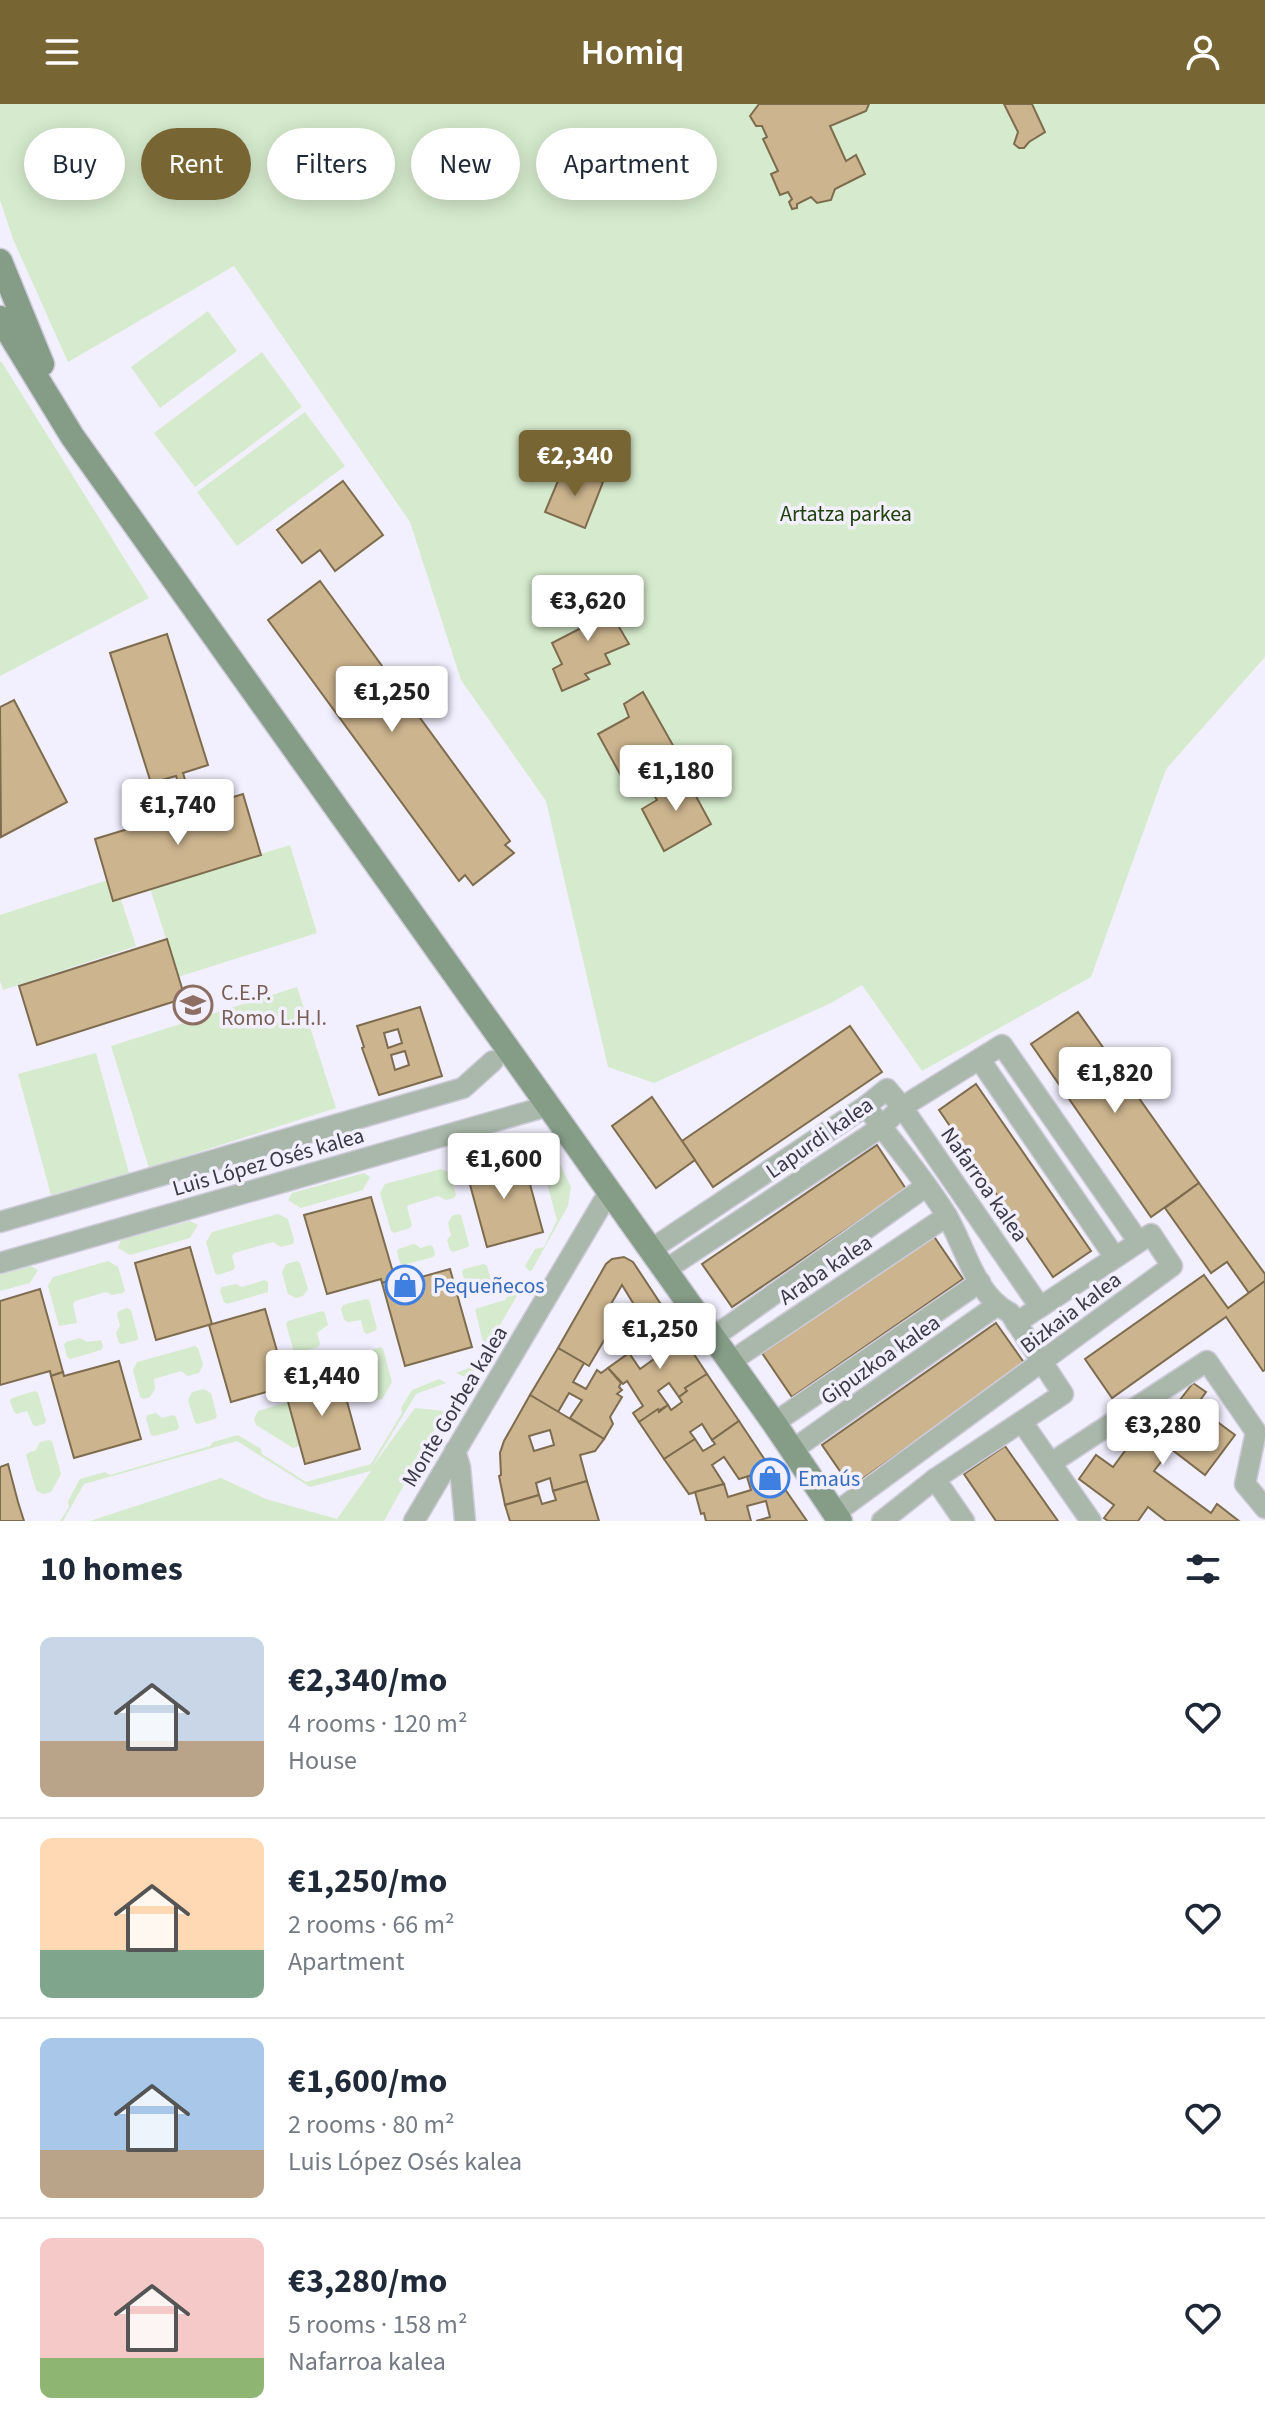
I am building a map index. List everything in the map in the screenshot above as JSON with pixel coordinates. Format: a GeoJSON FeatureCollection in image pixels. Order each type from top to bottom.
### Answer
{"type":"FeatureCollection","features":[{"type":"Feature","properties":{"kind":"street"},"geometry":{"type":"LineString","coordinates":[[0,261],[72,436]]}},
{"type":"Feature","properties":{"kind":"street"},"geometry":{"type":"LineString","coordinates":[[0,318],[72,436],[838,1517]]}},
{"type":"Feature","properties":{"kind":"street","name":"Lapurdi kalea"},"geometry":{"type":"LineString","coordinates":[[658,1260],[881,1127],[902,1107],[1002,1045],[1138,1241]]}},
{"type":"Feature","properties":{"kind":"street"},"geometry":{"type":"LineString","coordinates":[[980,1060],[1114,1256]]}},
{"type":"Feature","properties":{"kind":"street","name":"Luis López Osés kalea"},"geometry":{"type":"LineString","coordinates":[[0,1222],[463,1088],[493,1061]]}},
{"type":"Feature","properties":{"kind":"street","name":"Lapurdi kalea"},"geometry":{"type":"LineString","coordinates":[[658,1260],[887,1089]]}},
{"type":"Feature","properties":{"kind":"street","name":"Nafarroa kalea"},"geometry":{"type":"LineString","coordinates":[[887,1089],[1040,1307]]}},
{"type":"Feature","properties":{"kind":"street","name":"Luis López Osés kalea"},"geometry":{"type":"LineString","coordinates":[[0,1263],[548,1106]]}},
{"type":"Feature","properties":{"kind":"street"},"geometry":{"type":"LineString","coordinates":[[866,1106],[947,1216],[980,1282],[996,1306],[1010,1313],[1063,1394],[935,1479],[882,1521]]}},
{"type":"Feature","properties":{"kind":"street","name":"Araba kalea"},"geometry":{"type":"LineString","coordinates":[[712,1338],[925,1187]]}},
{"type":"Feature","properties":{"kind":"street","name":"Monte Gorbea kalea"},"geometry":{"type":"LineString","coordinates":[[414,1521],[609,1192]]}},
{"type":"Feature","properties":{"kind":"street","name":"Araba kalea"},"geometry":{"type":"LineString","coordinates":[[730,1362],[947,1216]]}},
{"type":"Feature","properties":{"kind":"street","name":"Bizkaia kalea"},"geometry":{"type":"LineString","coordinates":[[838,1517],[1172,1266],[1151,1234],[1016,1323]]}},
{"type":"Feature","properties":{"kind":"street","name":"Gipuzkoa kalea"},"geometry":{"type":"LineString","coordinates":[[774,1423],[980,1282]]}},
{"type":"Feature","properties":{"kind":"street","name":"Gipuzkoa kalea"},"geometry":{"type":"LineString","coordinates":[[791,1451],[996,1306]]}},
{"type":"Feature","properties":{"kind":"street"},"geometry":{"type":"LineString","coordinates":[[1051,1463],[1207,1361],[1256,1432],[1245,1484],[1265,1508]]}},
{"type":"Feature","properties":{"kind":"street"},"geometry":{"type":"LineString","coordinates":[[1022,1422],[1091,1521]]}},
{"type":"Feature","properties":{"kind":"street"},"geometry":{"type":"LineString","coordinates":[[455,1451],[460,1467],[465,1521]]}},
{"type":"Feature","properties":{"kind":"street"},"geometry":{"type":"LineString","coordinates":[[935,1479],[964,1521]]}},
{"type":"Feature","properties":{"kind":"green space","name":"Artatza parkea"},"geometry":{"type":"Polygon","coordinates":[[[0,104],[1265,104],[1265,657],[1166,769],[1091,977],[922,1071],[862,985],[831,1003],[654,1083],[608,1067],[546,801],[461,680],[410,522],[234,266],[68,362],[13,239],[0,200],[0,104]]]}},
{"type":"Feature","properties":{"kind":"green space"},"geometry":{"type":"Polygon","coordinates":[[[208,311],[237,351],[160,408],[131,367],[208,311]]]}},
{"type":"Feature","properties":{"kind":"green space"},"geometry":{"type":"Polygon","coordinates":[[[262,352],[302,407],[195,487],[154,433],[262,352]]]}},
{"type":"Feature","properties":{"kind":"green space"},"geometry":{"type":"Polygon","coordinates":[[[0,362],[149,598],[0,676],[0,362]]]}},
{"type":"Feature","properties":{"kind":"green space"},"geometry":{"type":"Polygon","coordinates":[[[305,412],[345,466],[237,546],[197,492],[305,412]]]}},
{"type":"Feature","properties":{"kind":"green space"},"geometry":{"type":"Polygon","coordinates":[[[290,845],[317,933],[178,977],[150,888],[290,845]]]}},
{"type":"Feature","properties":{"kind":"green space"},"geometry":{"type":"Polygon","coordinates":[[[114,878],[136,946],[3,990],[0,981],[0,915],[114,878]]]}},
{"type":"Feature","properties":{"kind":"green space"},"geometry":{"type":"Polygon","coordinates":[[[297,987],[336,1108],[149,1168],[111,1046],[297,987]]]}},
{"type":"Feature","properties":{"kind":"green space"},"geometry":{"type":"Polygon","coordinates":[[[96,1053],[129,1173],[51,1195],[18,1074],[96,1053]]]}},
{"type":"Feature","properties":{"kind":"green space"},"geometry":{"type":"Polygon","coordinates":[[[515,1133],[532,1136],[552,1148],[571,1187],[568,1206],[532,1270],[529,1271],[525,1266],[535,1249],[544,1247],[557,1220],[537,1147],[528,1142],[464,1160],[451,1154],[455,1149],[515,1133]]]}},
{"type":"Feature","properties":{"kind":"green space"},"geometry":{"type":"Polygon","coordinates":[[[441,1169],[450,1173],[456,1195],[454,1198],[446,1200],[438,1196],[409,1205],[410,1228],[394,1233],[391,1231],[380,1193],[385,1184],[441,1169]]]}},
{"type":"Feature","properties":{"kind":"green space"},"geometry":{"type":"Polygon","coordinates":[[[364,1173],[370,1177],[363,1190],[301,1208],[288,1200],[292,1193],[364,1173]]]}},
{"type":"Feature","properties":{"kind":"green space"},"geometry":{"type":"Polygon","coordinates":[[[278,1214],[288,1219],[293,1244],[281,1247],[273,1242],[234,1253],[235,1268],[218,1275],[215,1273],[206,1242],[212,1232],[278,1214]]]}},
{"type":"Feature","properties":{"kind":"green space"},"geometry":{"type":"Polygon","coordinates":[[[461,1215],[469,1245],[453,1252],[447,1240],[451,1235],[448,1223],[452,1216],[461,1215]]]}},
{"type":"Feature","properties":{"kind":"green space"},"geometry":{"type":"Polygon","coordinates":[[[190,1221],[198,1225],[190,1238],[130,1255],[118,1248],[121,1240],[190,1221]]]}},
{"type":"Feature","properties":{"kind":"green space"},"geometry":{"type":"Polygon","coordinates":[[[414,1244],[421,1248],[430,1245],[435,1254],[403,1265],[398,1249],[414,1244]]]}},
{"type":"Feature","properties":{"kind":"green space"},"geometry":{"type":"Polygon","coordinates":[[[108,1261],[118,1267],[125,1290],[123,1293],[112,1295],[106,1292],[75,1301],[77,1323],[59,1326],[48,1286],[53,1277],[108,1261]]]}},
{"type":"Feature","properties":{"kind":"green space"},"geometry":{"type":"Polygon","coordinates":[[[297,1261],[308,1289],[303,1296],[296,1298],[288,1294],[282,1272],[286,1264],[297,1261]]]}},
{"type":"Feature","properties":{"kind":"green space"},"geometry":{"type":"Polygon","coordinates":[[[484,1264],[492,1283],[470,1292],[462,1272],[484,1264]]]}},
{"type":"Feature","properties":{"kind":"green space"},"geometry":{"type":"Polygon","coordinates":[[[31,1266],[38,1270],[30,1283],[0,1291],[0,1275],[31,1266]]]}},
{"type":"Feature","properties":{"kind":"green space"},"geometry":{"type":"Polygon","coordinates":[[[265,1280],[268,1282],[268,1292],[227,1304],[224,1302],[220,1291],[222,1287],[236,1284],[242,1287],[265,1280]]]}},
{"type":"Feature","properties":{"kind":"green space"},"geometry":{"type":"Polygon","coordinates":[[[518,1282],[522,1287],[469,1379],[456,1373],[473,1366],[484,1347],[475,1309],[505,1300],[518,1282]]]}},
{"type":"Feature","properties":{"kind":"green space"},"geometry":{"type":"Polygon","coordinates":[[[369,1300],[377,1328],[367,1334],[361,1320],[344,1320],[341,1309],[343,1305],[369,1300]]]}},
{"type":"Feature","properties":{"kind":"green space"},"geometry":{"type":"Polygon","coordinates":[[[127,1308],[131,1310],[138,1337],[122,1344],[116,1333],[120,1326],[117,1314],[127,1308]]]}},
{"type":"Feature","properties":{"kind":"green space"},"geometry":{"type":"Polygon","coordinates":[[[322,1311],[328,1325],[317,1333],[318,1347],[294,1352],[286,1324],[288,1321],[322,1311]]]}},
{"type":"Feature","properties":{"kind":"green space"},"geometry":{"type":"Polygon","coordinates":[[[80,1338],[87,1342],[101,1340],[103,1347],[70,1359],[64,1345],[80,1338]]]}},
{"type":"Feature","properties":{"kind":"green space"},"geometry":{"type":"Polygon","coordinates":[[[195,1346],[203,1365],[199,1373],[188,1376],[181,1371],[154,1379],[155,1389],[150,1397],[140,1397],[133,1370],[137,1362],[195,1346]]]}},
{"type":"Feature","properties":{"kind":"green space"},"geometry":{"type":"Polygon","coordinates":[[[380,1347],[392,1382],[382,1399],[374,1401],[366,1397],[356,1362],[380,1347]]]}},
{"type":"Feature","properties":{"kind":"green space"},"geometry":{"type":"Polygon","coordinates":[[[323,1363],[330,1367],[338,1365],[343,1375],[341,1379],[338,1372],[298,1383],[296,1378],[302,1369],[323,1363]]]}},
{"type":"Feature","properties":{"kind":"green space"},"geometry":{"type":"Polygon","coordinates":[[[439,1379],[446,1383],[416,1394],[372,1467],[415,1408],[445,1411],[384,1521],[90,1521],[221,1478],[266,1499],[337,1519],[371,1471],[310,1487],[237,1441],[84,1484],[63,1521],[60,1521],[80,1479],[105,1472],[110,1475],[238,1435],[306,1482],[371,1464],[412,1390],[439,1379]]]}},
{"type":"Feature","properties":{"kind":"green space"},"geometry":{"type":"Polygon","coordinates":[[[203,1389],[211,1393],[217,1416],[198,1424],[188,1400],[192,1392],[203,1389]]]}},
{"type":"Feature","properties":{"kind":"green space"},"geometry":{"type":"Polygon","coordinates":[[[35,1391],[46,1421],[36,1426],[27,1411],[14,1412],[10,1401],[35,1391]]]}},
{"type":"Feature","properties":{"kind":"green space"},"geometry":{"type":"Polygon","coordinates":[[[288,1402],[300,1446],[293,1448],[256,1425],[254,1419],[258,1411],[288,1402]]]}},
{"type":"Feature","properties":{"kind":"green space"},"geometry":{"type":"Polygon","coordinates":[[[156,1413],[162,1418],[176,1417],[177,1430],[151,1435],[146,1418],[156,1413]]]}},
{"type":"Feature","properties":{"kind":"green space"},"geometry":{"type":"Polygon","coordinates":[[[52,1441],[61,1474],[51,1492],[43,1494],[36,1490],[26,1455],[36,1450],[40,1442],[52,1441]]]}},
{"type":"Feature","properties":{"kind":"building"},"geometry":{"type":"Polygon","coordinates":[[[759,104],[869,104],[866,111],[830,126],[846,161],[856,155],[865,174],[835,189],[831,200],[817,203],[811,197],[792,209],[788,192],[780,195],[771,174],[778,171],[763,139],[767,137],[762,126],[756,126],[750,116],[759,104]]]}},
{"type":"Feature","properties":{"kind":"building"},"geometry":{"type":"Polygon","coordinates":[[[1004,104],[1032,104],[1045,132],[1024,148],[1019,148],[1014,144],[1018,132],[1004,104]]]}},
{"type":"Feature","properties":{"kind":"building"},"geometry":{"type":"Polygon","coordinates":[[[571,469],[603,482],[585,528],[545,512],[560,476],[568,479],[571,469]]]}},
{"type":"Feature","properties":{"kind":"building"},"geometry":{"type":"Polygon","coordinates":[[[343,481],[383,535],[335,571],[320,550],[302,563],[277,530],[343,481]]]}},
{"type":"Feature","properties":{"kind":"building"},"geometry":{"type":"Polygon","coordinates":[[[320,581],[510,841],[505,845],[514,853],[473,885],[465,875],[459,881],[268,620],[320,581]]]}},
{"type":"Feature","properties":{"kind":"building"},"geometry":{"type":"Polygon","coordinates":[[[598,591],[629,644],[605,654],[610,664],[585,674],[589,679],[562,691],[553,669],[562,664],[552,643],[587,625],[576,604],[598,591]]]}},
{"type":"Feature","properties":{"kind":"building"},"geometry":{"type":"Polygon","coordinates":[[[167,634],[208,765],[183,773],[186,783],[179,785],[176,776],[151,783],[110,653],[167,634]]]}},
{"type":"Feature","properties":{"kind":"building"},"geometry":{"type":"Polygon","coordinates":[[[643,692],[679,756],[626,785],[598,734],[629,717],[624,704],[643,692]]]}},
{"type":"Feature","properties":{"kind":"building"},"geometry":{"type":"Polygon","coordinates":[[[14,700],[67,802],[1,837],[0,707],[14,700]]]}},
{"type":"Feature","properties":{"kind":"building"},"geometry":{"type":"Polygon","coordinates":[[[684,774],[711,824],[664,851],[642,809],[657,800],[652,792],[684,774]]]}},
{"type":"Feature","properties":{"kind":"building"},"geometry":{"type":"Polygon","coordinates":[[[243,794],[261,855],[113,901],[95,839],[243,794]]]}},
{"type":"Feature","properties":{"kind":"building"},"geometry":{"type":"Polygon","coordinates":[[[167,939],[185,998],[37,1045],[19,986],[167,939]]]}},
{"type":"Feature","properties":{"kind":"building"},"geometry":{"type":"Polygon","coordinates":[[[420,1007],[442,1076],[379,1095],[357,1026],[420,1007]],[[398,1029],[384,1033],[388,1048],[402,1043],[398,1029]],[[405,1051],[391,1055],[395,1070],[409,1065],[405,1051]]]}},
{"type":"Feature","properties":{"kind":"building"},"geometry":{"type":"Polygon","coordinates":[[[1078,1012],[1199,1183],[1151,1217],[1031,1044],[1078,1012]]]}},
{"type":"Feature","properties":{"kind":"building"},"geometry":{"type":"Polygon","coordinates":[[[850,1026],[882,1072],[713,1187],[682,1141],[850,1026]]]}},
{"type":"Feature","properties":{"kind":"building"},"geometry":{"type":"Polygon","coordinates":[[[976,1084],[1091,1251],[1053,1277],[939,1110],[976,1084]]]}},
{"type":"Feature","properties":{"kind":"building"},"geometry":{"type":"Polygon","coordinates":[[[652,1097],[695,1160],[656,1188],[612,1126],[652,1097]]]}},
{"type":"Feature","properties":{"kind":"building"},"geometry":{"type":"Polygon","coordinates":[[[877,1145],[906,1189],[732,1307],[702,1264],[877,1145]]]}},
{"type":"Feature","properties":{"kind":"building"},"geometry":{"type":"Polygon","coordinates":[[[522,1155],[543,1232],[487,1247],[466,1170],[522,1155]]]}},
{"type":"Feature","properties":{"kind":"building"},"geometry":{"type":"Polygon","coordinates":[[[1199,1183],[1265,1274],[1265,1281],[1249,1293],[1227,1262],[1211,1273],[1165,1208],[1199,1183]]]}},
{"type":"Feature","properties":{"kind":"building"},"geometry":{"type":"Polygon","coordinates":[[[371,1197],[395,1279],[382,1283],[381,1279],[327,1294],[304,1215],[371,1197]]]}},
{"type":"Feature","properties":{"kind":"building"},"geometry":{"type":"Polygon","coordinates":[[[933,1235],[963,1279],[792,1397],[762,1353],[933,1235]]]}},
{"type":"Feature","properties":{"kind":"building"},"geometry":{"type":"Polygon","coordinates":[[[190,1247],[212,1324],[156,1340],[135,1263],[190,1247]]]}},
{"type":"Feature","properties":{"kind":"building"},"geometry":{"type":"Polygon","coordinates":[[[624,1257],[633,1262],[674,1324],[643,1344],[635,1332],[618,1345],[606,1337],[589,1366],[558,1348],[606,1264],[612,1259],[624,1257]],[[622,1285],[611,1304],[623,1310],[633,1303],[622,1285]]]}},
{"type":"Feature","properties":{"kind":"building"},"geometry":{"type":"Polygon","coordinates":[[[450,1269],[472,1347],[405,1366],[382,1283],[395,1279],[396,1284],[450,1269]]]}},
{"type":"Feature","properties":{"kind":"building"},"geometry":{"type":"Polygon","coordinates":[[[1204,1275],[1228,1308],[1265,1281],[1265,1370],[1226,1317],[1112,1398],[1085,1359],[1204,1275]]]}},
{"type":"Feature","properties":{"kind":"building"},"geometry":{"type":"Polygon","coordinates":[[[40,1289],[63,1372],[51,1376],[50,1371],[0,1385],[0,1301],[40,1289]]]}},
{"type":"Feature","properties":{"kind":"building"},"geometry":{"type":"Polygon","coordinates":[[[265,1309],[287,1386],[231,1402],[209,1325],[265,1309]]]}},
{"type":"Feature","properties":{"kind":"building"},"geometry":{"type":"Polygon","coordinates":[[[996,1323],[1025,1364],[851,1487],[822,1445],[996,1323]]]}},
{"type":"Feature","properties":{"kind":"building"},"geometry":{"type":"Polygon","coordinates":[[[674,1324],[707,1374],[685,1388],[687,1391],[679,1397],[669,1383],[658,1391],[668,1405],[639,1422],[633,1413],[643,1406],[627,1381],[623,1384],[608,1368],[629,1353],[640,1369],[654,1359],[644,1344],[674,1324]]]}},
{"type":"Feature","properties":{"kind":"building"},"geometry":{"type":"Polygon","coordinates":[[[558,1348],[584,1363],[573,1382],[586,1389],[597,1370],[601,1373],[608,1368],[621,1383],[619,1387],[622,1390],[617,1394],[622,1397],[610,1417],[613,1424],[604,1439],[570,1418],[582,1400],[569,1393],[558,1412],[530,1395],[558,1348]]]}},
{"type":"Feature","properties":{"kind":"building"},"geometry":{"type":"Polygon","coordinates":[[[119,1361],[141,1439],[74,1458],[51,1376],[63,1372],[64,1376],[119,1361]]]}},
{"type":"Feature","properties":{"kind":"building"},"geometry":{"type":"Polygon","coordinates":[[[339,1372],[360,1449],[305,1464],[284,1387],[339,1372]]]}},
{"type":"Feature","properties":{"kind":"building"},"geometry":{"type":"Polygon","coordinates":[[[707,1374],[739,1421],[712,1440],[702,1424],[690,1432],[695,1439],[664,1459],[639,1422],[668,1405],[671,1410],[682,1402],[679,1397],[687,1391],[685,1388],[707,1374]]]}},
{"type":"Feature","properties":{"kind":"building"},"geometry":{"type":"Polygon","coordinates":[[[1193,1383],[1206,1392],[1196,1406],[1235,1435],[1205,1475],[1171,1449],[1154,1471],[1211,1513],[1217,1504],[1239,1521],[1166,1521],[1148,1507],[1138,1521],[1108,1521],[1104,1518],[1114,1505],[1079,1479],[1096,1455],[1113,1467],[1136,1436],[1150,1447],[1162,1432],[1152,1424],[1164,1409],[1169,1414],[1193,1383]]]}},
{"type":"Feature","properties":{"kind":"building"},"geometry":{"type":"Polygon","coordinates":[[[530,1395],[604,1439],[595,1451],[580,1455],[587,1481],[553,1491],[550,1478],[536,1483],[539,1495],[505,1505],[499,1476],[504,1441],[530,1395]],[[550,1430],[529,1436],[534,1451],[554,1445],[550,1430]]]}},
{"type":"Feature","properties":{"kind":"building"},"geometry":{"type":"Polygon","coordinates":[[[739,1421],[771,1469],[739,1479],[724,1457],[712,1465],[724,1484],[689,1494],[664,1459],[695,1439],[703,1451],[715,1444],[712,1440],[739,1421]]]}},
{"type":"Feature","properties":{"kind":"building"},"geometry":{"type":"Polygon","coordinates":[[[1005,1446],[1058,1521],[996,1521],[964,1474],[1005,1446]]]}},
{"type":"Feature","properties":{"kind":"building"},"geometry":{"type":"Polygon","coordinates":[[[8,1464],[24,1521],[0,1521],[0,1467],[8,1464]]]}},
{"type":"Feature","properties":{"kind":"building"},"geometry":{"type":"Polygon","coordinates":[[[771,1469],[807,1521],[756,1521],[770,1517],[766,1501],[747,1506],[751,1521],[706,1521],[695,1492],[724,1484],[728,1497],[751,1490],[747,1477],[771,1469]]]}},
{"type":"Feature","properties":{"kind":"building"},"geometry":{"type":"Polygon","coordinates":[[[587,1481],[599,1521],[510,1521],[505,1505],[539,1495],[542,1504],[556,1500],[553,1491],[587,1481]]]}},
{"type":"Feature","properties":{"kind":"place","name":"C.E.P. Romo L.H.I."},"geometry":{"type":"Point","coordinates":[193,1005]}},
{"type":"Feature","properties":{"kind":"place","name":"Pequeñecos"},"geometry":{"type":"Point","coordinates":[405,1285]}},
{"type":"Feature","properties":{"kind":"place","name":"Emaús"},"geometry":{"type":"Point","coordinates":[770,1478]}}]}
